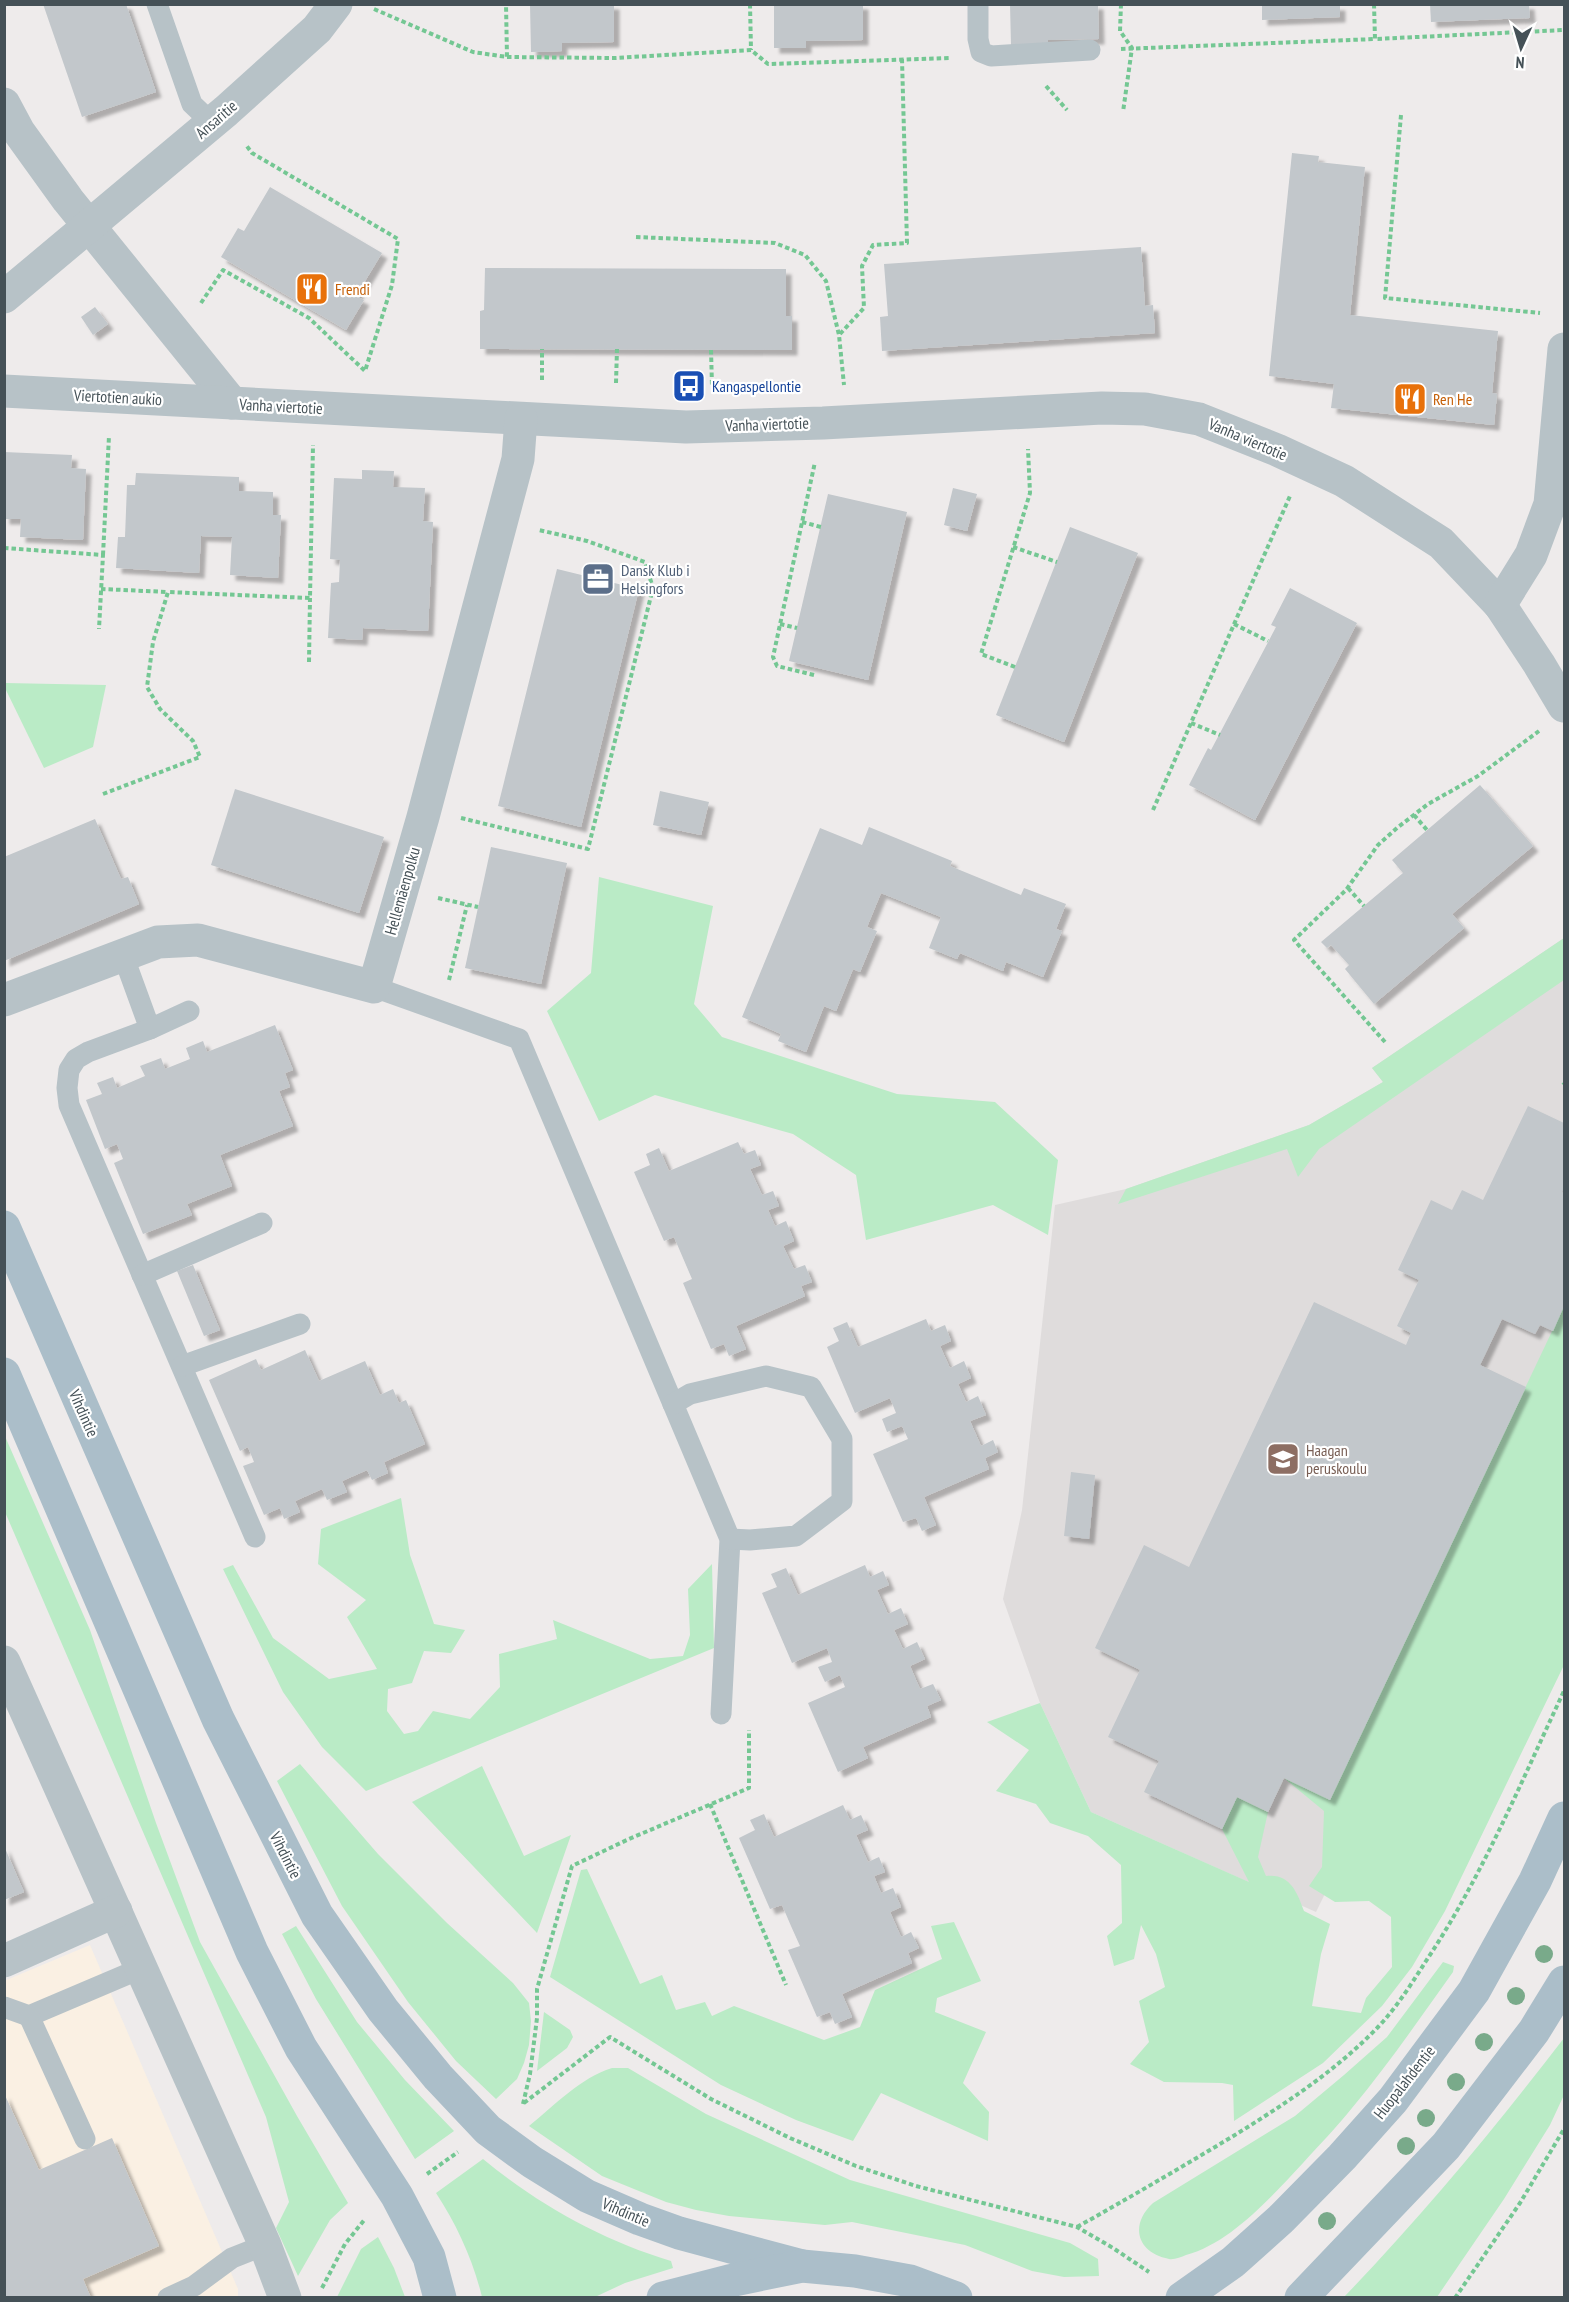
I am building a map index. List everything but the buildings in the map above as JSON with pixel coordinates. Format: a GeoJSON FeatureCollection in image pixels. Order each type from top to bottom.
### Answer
{"type":"FeatureCollection","features":[{"type":"Feature","properties":{"kind":"main road","name":"Vihdintie"},"geometry":{"type":"LineString","coordinates":[[4,1227],[218,1719],[317,1915],[383,2010],[438,2077],[488,2130],[532,2162],[587,2196],[679,2233],[802,2266]]}},
{"type":"Feature","properties":{"kind":"main road"},"geometry":{"type":"LineString","coordinates":[[4,1374],[252,1952],[301,2048],[397,2196],[429,2257],[440,2298]]}},
{"type":"Feature","properties":{"kind":"main road","name":"Huopalahdentie"},"geometry":{"type":"LineString","coordinates":[[1182,2298],[1233,2262],[1281,2219],[1342,2157],[1393,2100],[1474,1991],[1535,1881],[1564,1818]]}},
{"type":"Feature","properties":{"kind":"main road"},"geometry":{"type":"LineString","coordinates":[[1300,2298],[1446,2146],[1534,2031],[1564,1982]]}},
{"type":"Feature","properties":{"kind":"main road"},"geometry":{"type":"LineString","coordinates":[[663,2298],[802,2266],[855,2271],[910,2281],[956,2298]]}},
{"type":"Feature","properties":{"kind":"street","name":"Ansaritie"},"geometry":{"type":"LineString","coordinates":[[89,226],[219,117],[317,29],[336,4]]}},
{"type":"Feature","properties":{"kind":"street","name":"Vanha viertotie"},"geometry":{"type":"LineString","coordinates":[[4,104],[19,132],[89,226],[232,403],[686,427],[835,422],[1102,408],[1145,409],[1199,419],[1344,481],[1441,543],[1500,605],[1539,664],[1556,716]]}},
{"type":"Feature","properties":{"kind":"street"},"geometry":{"type":"LineString","coordinates":[[4,297],[89,226]]}},
{"type":"Feature","properties":{"kind":"street"},"geometry":{"type":"LineString","coordinates":[[1500,605],[1532,555],[1550,504],[1564,349]]}},
{"type":"Feature","properties":{"kind":"street","name":"Viertotien aukio"},"geometry":{"type":"LineString","coordinates":[[4,391],[232,403]]}},
{"type":"Feature","properties":{"kind":"street","name":"Hellemäenpolku"},"geometry":{"type":"LineString","coordinates":[[374,987],[425,810],[518,459],[521,419]]}},
{"type":"Feature","properties":{"kind":"street"},"geometry":{"type":"LineString","coordinates":[[4,1000],[158,942],[198,940],[374,987]]}},
{"type":"Feature","properties":{"kind":"street"},"geometry":{"type":"LineString","coordinates":[[4,1662],[266,2245],[285,2298]]}},
{"type":"Feature","properties":{"kind":"street"},"geometry":{"type":"LineString","coordinates":[[4,1961],[116,1911]]}},
{"type":"Feature","properties":{"kind":"lane"},"geometry":{"type":"LineString","coordinates":[[157,4],[192,104],[219,117]]}},
{"type":"Feature","properties":{"kind":"lane"},"geometry":{"type":"LineString","coordinates":[[978,4],[978,39],[981,52],[991,56],[1090,50]]}},
{"type":"Feature","properties":{"kind":"lane"},"geometry":{"type":"LineString","coordinates":[[123,955],[150,1029]]}},
{"type":"Feature","properties":{"kind":"lane"},"geometry":{"type":"LineString","coordinates":[[374,987],[519,1039],[730,1539],[721,1714]]}},
{"type":"Feature","properties":{"kind":"lane"},"geometry":{"type":"LineString","coordinates":[[189,1011],[76,1059],[69,1070],[67,1088],[69,1105],[255,1537]]}},
{"type":"Feature","properties":{"kind":"lane"},"geometry":{"type":"LineString","coordinates":[[142,1275],[262,1223]]}},
{"type":"Feature","properties":{"kind":"lane"},"geometry":{"type":"LineString","coordinates":[[182,1366],[300,1324]]}},
{"type":"Feature","properties":{"kind":"lane"},"geometry":{"type":"LineString","coordinates":[[673,1404],[690,1394],[766,1376],[811,1387],[842,1439],[842,1501],[796,1536],[750,1540],[730,1539]]}},
{"type":"Feature","properties":{"kind":"lane"},"geometry":{"type":"LineString","coordinates":[[4,2007],[29,2016],[142,1968]]}},
{"type":"Feature","properties":{"kind":"lane"},"geometry":{"type":"LineString","coordinates":[[29,2016],[85,2139]]}},
{"type":"Feature","properties":{"kind":"lane"},"geometry":{"type":"LineString","coordinates":[[168,2298],[195,2292],[232,2258],[266,2245]]}},
{"type":"Feature","properties":{"kind":"path"},"geometry":{"type":"LineString","coordinates":[[506,4],[507,57]]}},
{"type":"Feature","properties":{"kind":"path"},"geometry":{"type":"LineString","coordinates":[[750,4],[751,50]]}},
{"type":"Feature","properties":{"kind":"path"},"geometry":{"type":"LineString","coordinates":[[1121,4],[1120,31],[1132,48],[1123,112]]}},
{"type":"Feature","properties":{"kind":"path"},"geometry":{"type":"LineString","coordinates":[[1374,4],[1376,39]]}},
{"type":"Feature","properties":{"kind":"path"},"geometry":{"type":"LineString","coordinates":[[368,7],[474,52],[507,57],[615,58],[751,50],[768,64],[991,56]]}},
{"type":"Feature","properties":{"kind":"path"},"geometry":{"type":"LineString","coordinates":[[1090,50],[1564,30]]}},
{"type":"Feature","properties":{"kind":"path"},"geometry":{"type":"LineString","coordinates":[[839,335],[864,308],[862,266],[873,245],[907,243],[902,59]]}},
{"type":"Feature","properties":{"kind":"path"},"geometry":{"type":"LineString","coordinates":[[1401,115],[1385,298],[1540,313]]}},
{"type":"Feature","properties":{"kind":"path"},"geometry":{"type":"LineString","coordinates":[[201,304],[223,270],[309,318],[365,371],[392,285],[398,239],[252,153],[219,117]]}},
{"type":"Feature","properties":{"kind":"path"},"geometry":{"type":"LineString","coordinates":[[636,237],[775,243],[805,255],[826,281],[839,335],[835,422],[802,522],[773,657],[777,666],[814,675]]}},
{"type":"Feature","properties":{"kind":"path"},"geometry":{"type":"LineString","coordinates":[[542,349],[542,380]]}},
{"type":"Feature","properties":{"kind":"path"},"geometry":{"type":"LineString","coordinates":[[616,383],[617,349]]}},
{"type":"Feature","properties":{"kind":"path"},"geometry":{"type":"LineString","coordinates":[[711,350],[712,386]]}},
{"type":"Feature","properties":{"kind":"path"},"geometry":{"type":"LineString","coordinates":[[99,629],[111,397]]}},
{"type":"Feature","properties":{"kind":"path"},"geometry":{"type":"LineString","coordinates":[[309,662],[314,408]]}},
{"type":"Feature","properties":{"kind":"path"},"geometry":{"type":"LineString","coordinates":[[1015,667],[981,654],[1030,493],[1026,413]]}},
{"type":"Feature","properties":{"kind":"path"},"geometry":{"type":"LineString","coordinates":[[1153,810],[1305,463]]}},
{"type":"Feature","properties":{"kind":"path"},"geometry":{"type":"LineString","coordinates":[[425,810],[588,849],[653,588],[645,562],[587,541],[501,521]]}},
{"type":"Feature","properties":{"kind":"path"},"geometry":{"type":"LineString","coordinates":[[802,522],[820,527]]}},
{"type":"Feature","properties":{"kind":"path"},"geometry":{"type":"LineString","coordinates":[[4,548],[103,555]]}},
{"type":"Feature","properties":{"kind":"path"},"geometry":{"type":"LineString","coordinates":[[1013,548],[1056,562]]}},
{"type":"Feature","properties":{"kind":"path"},"geometry":{"type":"LineString","coordinates":[[101,589],[310,598]]}},
{"type":"Feature","properties":{"kind":"path"},"geometry":{"type":"LineString","coordinates":[[103,794],[200,757],[193,741],[160,709],[147,687],[153,642],[168,592]]}},
{"type":"Feature","properties":{"kind":"path"},"geometry":{"type":"LineString","coordinates":[[780,624],[797,628]]}},
{"type":"Feature","properties":{"kind":"path"},"geometry":{"type":"LineString","coordinates":[[1234,624],[1268,641]]}},
{"type":"Feature","properties":{"kind":"path"},"geometry":{"type":"LineString","coordinates":[[1385,1042],[1294,940],[1348,888],[1378,845],[1428,804],[1478,776],[1556,716]]}},
{"type":"Feature","properties":{"kind":"path"},"geometry":{"type":"LineString","coordinates":[[1191,723],[1220,735]]}},
{"type":"Feature","properties":{"kind":"path"},"geometry":{"type":"LineString","coordinates":[[1414,815],[1427,830]]}},
{"type":"Feature","properties":{"kind":"path"},"geometry":{"type":"LineString","coordinates":[[1348,888],[1364,906]]}},
{"type":"Feature","properties":{"kind":"path"},"geometry":{"type":"LineString","coordinates":[[442,1012],[467,905]]}},
{"type":"Feature","properties":{"kind":"path"},"geometry":{"type":"LineString","coordinates":[[1077,2227],[1159,2181],[1285,2104],[1329,2070],[1378,2026],[1412,1983],[1448,1928],[1492,1843],[1564,1691]]}},
{"type":"Feature","properties":{"kind":"path"},"geometry":{"type":"LineString","coordinates":[[710,1804],[786,1985]]}},
{"type":"Feature","properties":{"kind":"path"},"geometry":{"type":"LineString","coordinates":[[523,2104],[530,2074],[537,2018],[537,1989],[572,1866],[629,1839]]}},
{"type":"Feature","properties":{"kind":"path"},"geometry":{"type":"LineString","coordinates":[[317,2292],[324,2287],[345,2244],[366,2218],[488,2130],[610,2037],[711,2099],[790,2138],[856,2166],[916,2186],[1077,2227],[1149,2272]]}},
{"type":"Feature","properties":{"kind":"path"},"geometry":{"type":"LineString","coordinates":[[1455,2298],[1520,2203],[1564,2129]]}},
{"type":"Feature","properties":{"kind":"shaded area","name":"Haagan peruskoulu"},"geometry":{"type":"Polygon","coordinates":[[[1564,938],[1564,1408],[1316,1912],[1091,1812],[1040,1703],[1003,1599],[1022,1510],[1055,1205],[1126,1189],[1309,1125],[1383,1082],[1372,1068],[1564,938]]]}},
{"type":"Feature","properties":{"kind":"shaded area"},"geometry":{"type":"Polygon","coordinates":[[[90,1945],[238,2289],[238,2297],[5,2297],[4,1981],[90,1945]]]}},
{"type":"Feature","properties":{"kind":"green space"},"geometry":{"type":"Polygon","coordinates":[[[5,683],[106,685],[93,747],[44,768],[5,688],[5,683]]]}},
{"type":"Feature","properties":{"kind":"green space"},"geometry":{"type":"Polygon","coordinates":[[[599,877],[713,906],[694,1004],[722,1037],[897,1094],[995,1102],[1058,1160],[1048,1235],[993,1205],[866,1240],[856,1175],[793,1134],[655,1095],[599,1121],[547,1011],[591,973],[599,877]]]}},
{"type":"Feature","properties":{"kind":"green space"},"geometry":{"type":"Polygon","coordinates":[[[1564,938],[1564,980],[1319,1149],[1298,1177],[1287,1149],[1118,1204],[1126,1189],[1309,1125],[1383,1082],[1372,1068],[1564,938]]]}},
{"type":"Feature","properties":{"kind":"green space"},"geometry":{"type":"Polygon","coordinates":[[[1564,1306],[1564,1665],[1445,1911],[1412,1967],[1382,2006],[1323,2063],[1234,2121],[1233,2085],[1164,2082],[1130,2064],[1149,2042],[1139,2001],[1165,1987],[1156,1954],[1141,1925],[1134,1959],[1114,1966],[1107,1936],[1122,1923],[1121,1865],[1088,1836],[1050,1823],[1036,1804],[996,1791],[1029,1750],[987,1722],[1040,1703],[1091,1812],[1249,1882],[1222,1829],[1237,1797],[1268,1812],[1258,1857],[1266,1876],[1274,1876],[1287,1881],[1295,1891],[1304,1911],[1330,1924],[1321,1954],[1312,2006],[1361,2013],[1366,1998],[1392,1967],[1391,1917],[1369,1901],[1335,1902],[1309,1886],[1322,1867],[1324,1811],[1284,1778],[1330,1799],[1564,1306]]]}},
{"type":"Feature","properties":{"kind":"green space"},"geometry":{"type":"Polygon","coordinates":[[[4,1434],[90,1630],[156,1823],[200,1942],[348,2203],[330,2220],[298,2276],[276,2228],[289,2202],[266,2117],[5,1512],[4,1434]]]}},
{"type":"Feature","properties":{"kind":"green space"},"geometry":{"type":"Polygon","coordinates":[[[401,1498],[410,1555],[434,1624],[465,1630],[451,1653],[424,1651],[412,1683],[388,1689],[387,1711],[404,1734],[418,1731],[433,1711],[470,1719],[500,1687],[499,1654],[557,1639],[553,1620],[650,1659],[683,1656],[690,1635],[688,1589],[712,1564],[714,1648],[366,1791],[322,1747],[283,1692],[223,1569],[233,1565],[273,1638],[329,1679],[377,1669],[347,1617],[366,1600],[318,1564],[321,1529],[401,1498]]]}},
{"type":"Feature","properties":{"kind":"green space"},"geometry":{"type":"Polygon","coordinates":[[[300,1764],[378,1854],[447,1923],[513,1983],[529,2003],[531,2021],[529,2045],[524,2063],[517,2079],[496,2099],[456,2061],[408,2002],[342,1906],[277,1781],[300,1764]]]}},
{"type":"Feature","properties":{"kind":"green space"},"geometry":{"type":"Polygon","coordinates":[[[482,1766],[524,1856],[571,1835],[537,1933],[412,1802],[482,1766]]]}},
{"type":"Feature","properties":{"kind":"green space"},"geometry":{"type":"Polygon","coordinates":[[[587,1869],[640,1984],[662,1975],[676,2010],[705,2002],[712,2016],[734,2006],[824,2040],[860,2027],[875,1990],[942,1959],[931,1926],[954,1922],[981,1981],[937,1998],[935,2012],[986,2032],[963,2083],[989,2112],[988,2141],[881,2093],[853,2141],[796,2120],[721,2085],[550,1977],[581,1870],[587,1869]]]}},
{"type":"Feature","properties":{"kind":"green space"},"geometry":{"type":"Polygon","coordinates":[[[296,1926],[357,2022],[405,2080],[454,2131],[415,2159],[316,1999],[282,1934],[296,1926]]]}},
{"type":"Feature","properties":{"kind":"green space"},"geometry":{"type":"Polygon","coordinates":[[[1443,1962],[1454,1966],[1453,1972],[1391,2058],[1340,2122],[1250,2217],[1219,2240],[1203,2249],[1180,2257],[1171,2259],[1158,2256],[1150,2251],[1140,2237],[1139,2229],[1145,2211],[1153,2203],[1295,2116],[1387,2037],[1443,1962]]]}},
{"type":"Feature","properties":{"kind":"green space"},"geometry":{"type":"Polygon","coordinates":[[[544,2012],[570,2030],[573,2037],[567,2048],[537,2071],[544,2012]]]}},
{"type":"Feature","properties":{"kind":"green space"},"geometry":{"type":"Polygon","coordinates":[[[1564,2038],[1564,2095],[1550,2125],[1504,2199],[1437,2297],[1344,2297],[1458,2170],[1564,2038]]]}},
{"type":"Feature","properties":{"kind":"green space"},"geometry":{"type":"Polygon","coordinates":[[[612,2068],[628,2068],[706,2114],[850,2180],[1070,2243],[1098,2259],[1099,2276],[1064,2277],[1032,2271],[965,2245],[852,2222],[825,2225],[729,2216],[696,2210],[666,2202],[602,2176],[529,2126],[589,2078],[612,2068]]]}},
{"type":"Feature","properties":{"kind":"green space"},"geometry":{"type":"Polygon","coordinates":[[[483,2159],[549,2206],[620,2243],[671,2261],[673,2268],[625,2283],[595,2297],[482,2297],[463,2243],[436,2193],[483,2159]]]}},
{"type":"Feature","properties":{"kind":"green space"},"geometry":{"type":"Polygon","coordinates":[[[378,2237],[394,2268],[405,2297],[337,2297],[361,2249],[378,2237]]]}},
{"type":"Feature","properties":{"kind":"place","name":"Frendi"},"geometry":{"type":"Point","coordinates":[312,289]}},
{"type":"Feature","properties":{"kind":"place","name":"Kangaspellontie"},"geometry":{"type":"Point","coordinates":[689,386]}},
{"type":"Feature","properties":{"kind":"place","name":"Ren He"},"geometry":{"type":"Point","coordinates":[1410,399]}},
{"type":"Feature","properties":{"kind":"place","name":"Dansk Klub i Helsingfors"},"geometry":{"type":"Point","coordinates":[598,579]}},
{"type":"Feature","properties":{"kind":"place","name":"Haagan peruskoulu"},"geometry":{"type":"Point","coordinates":[1283,1459]}}]}
